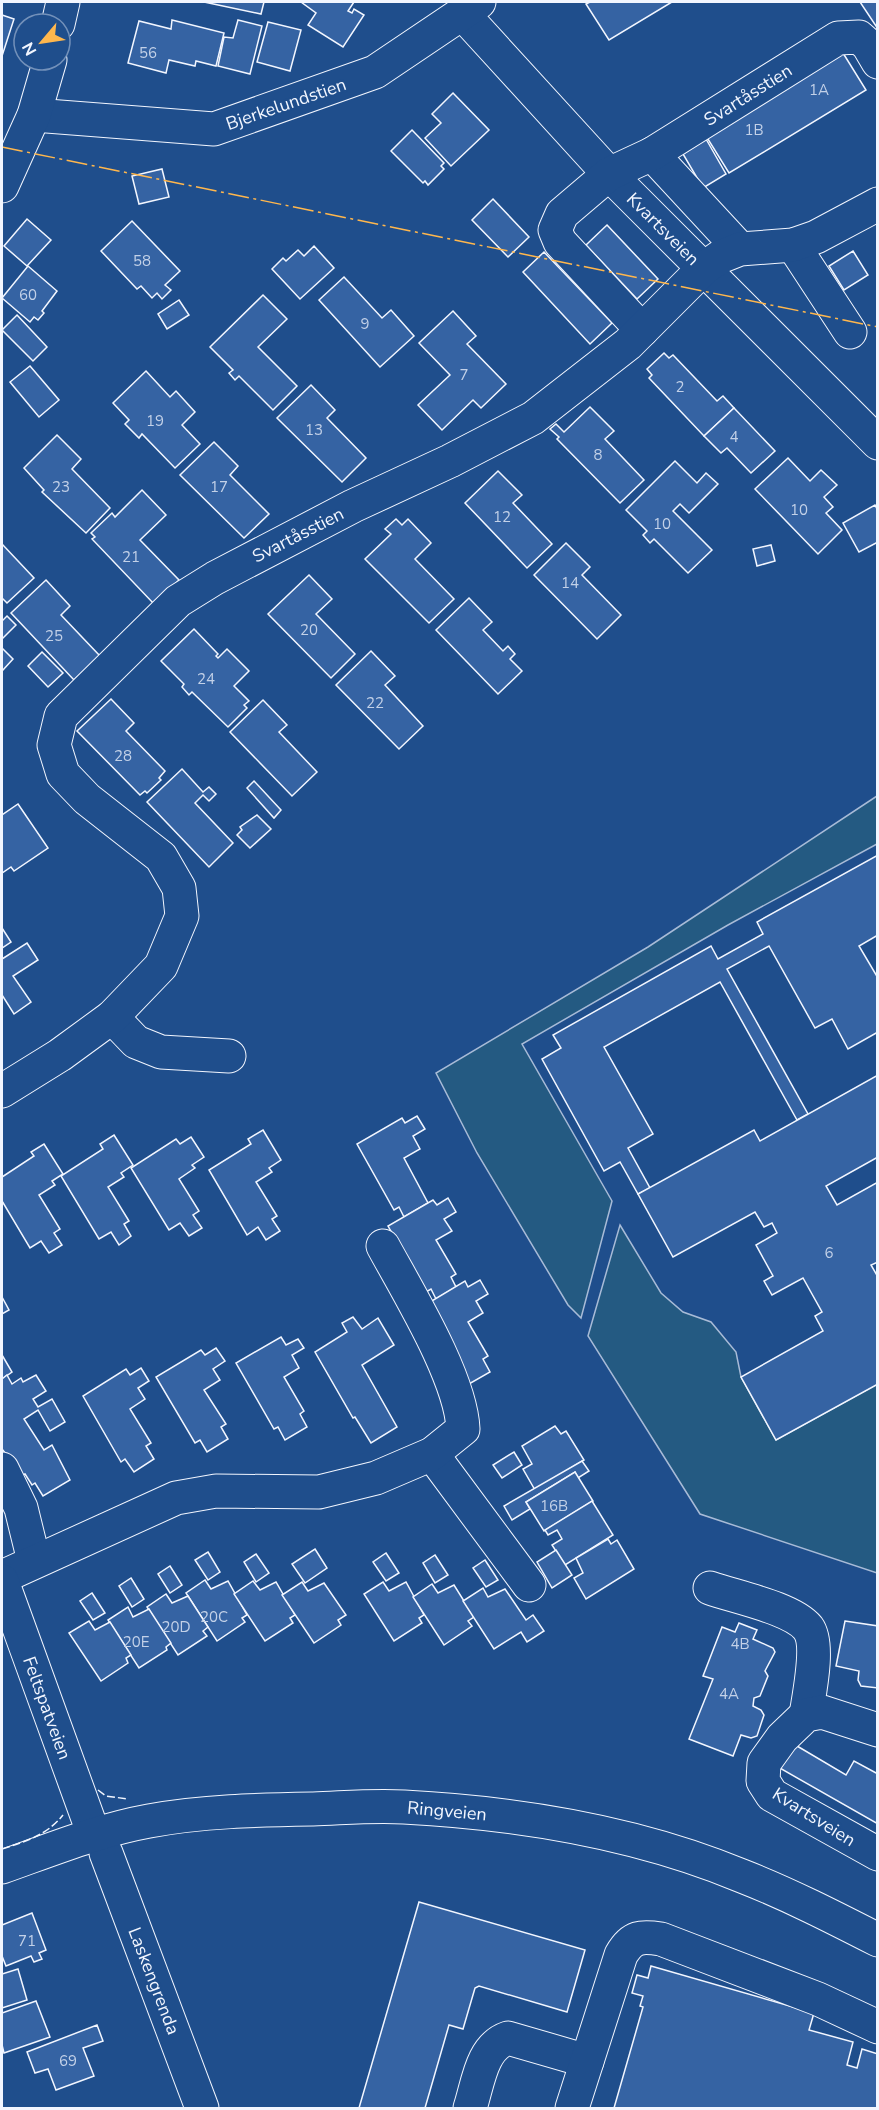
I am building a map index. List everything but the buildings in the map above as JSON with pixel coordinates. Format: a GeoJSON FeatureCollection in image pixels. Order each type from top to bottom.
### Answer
{"type":"FeatureCollection","features":[{"type":"Feature","properties":{"kind":"street","name":"Bjerkelundstien"},"geometry":{"type":"LineString","coordinates":[[34,115],[214,129],[375,72],[470,7]]}},
{"type":"Feature","properties":{"kind":"street","name":"Kvartsveien"},"geometry":{"type":"LineString","coordinates":[[470,7],[609,174],[876,438]]}},
{"type":"Feature","properties":{"kind":"street","name":"Svartåsstien"},"geometry":{"type":"LineString","coordinates":[[642,330],[560,242],[555,230],[562,214],[609,174],[652,154],[838,38],[859,37],[868,45],[878,62]]}},
{"type":"Feature","properties":{"kind":"street"},"geometry":{"type":"LineString","coordinates":[[2,186],[34,115],[47,72]]}},
{"type":"Feature","properties":{"kind":"street"},"geometry":{"type":"LineString","coordinates":[[652,154],[740,249]]}},
{"type":"Feature","properties":{"kind":"street","name":"Svartåsstien"},"geometry":{"type":"LineString","coordinates":[[2,1091],[60,1055],[112,1017],[161,966],[182,916],[179,888],[161,857],[87,799],[63,774],[54,745],[60,716],[178,602],[215,578],[343,512],[450,462],[533,418],[628,344],[703,269],[720,257],[740,249],[793,245],[816,237],[878,204]]}},
{"type":"Feature","properties":{"kind":"street"},"geometry":{"type":"LineString","coordinates":[[793,245],[850,332]]}},
{"type":"Feature","properties":{"kind":"street"},"geometry":{"type":"LineString","coordinates":[[112,1017],[136,1042],[161,1052],[229,1056]]}},
{"type":"Feature","properties":{"kind":"street"},"geometry":{"type":"LineString","coordinates":[[2,1579],[34,1561],[176,1498],[216,1491],[319,1492],[376,1478],[432,1454],[463,1429],[463,1414],[427,1328],[383,1246]]}},
{"type":"Feature","properties":{"kind":"street"},"geometry":{"type":"LineString","coordinates":[[432,1454],[529,1585]]}},
{"type":"Feature","properties":{"kind":"street"},"geometry":{"type":"LineString","coordinates":[[2,1469],[21,1508],[34,1561]]}},
{"type":"Feature","properties":{"kind":"street","name":"Feltspatveien"},"geometry":{"type":"LineString","coordinates":[[2,1579],[100,1844]]}},
{"type":"Feature","properties":{"kind":"street"},"geometry":{"type":"LineString","coordinates":[[710,1588],[793,1616],[809,1629],[813,1647],[806,1715],[822,1713],[878,1730]]}},
{"type":"Feature","properties":{"kind":"street","name":"Kvartsveien"},"geometry":{"type":"LineString","coordinates":[[806,1715],[783,1738],[764,1763],[763,1781],[772,1795],[878,1854]]}},
{"type":"Feature","properties":{"kind":"street","name":"Ringveien"},"geometry":{"type":"LineString","coordinates":[[2,1867],[100,1844],[149,1821],[280,1809],[402,1807],[486,1813],[626,1839],[686,1856],[750,1879],[878,1940]]}},
{"type":"Feature","properties":{"kind":"street","name":"Laskengrenda"},"geometry":{"type":"LineString","coordinates":[[100,1844],[202,2109]]}},
{"type":"Feature","properties":{"kind":"street"},"geometry":{"type":"LineString","coordinates":[[572,2109],[621,1955],[628,1942],[641,1936],[661,1939],[818,2000],[878,2027]]}},
{"type":"Feature","properties":{"kind":"street"},"geometry":{"type":"LineString","coordinates":[[470,2109],[487,2054],[497,2042],[508,2038],[587,2061]]}},
{"type":"Feature","properties":{"kind":"shaded area"},"geometry":{"type":"Polygon","coordinates":[[[877,796],[877,844],[728,925],[522,1044],[612,1201],[581,1318],[568,1305],[477,1153],[436,1073],[648,947],[877,796]]]}},
{"type":"Feature","properties":{"kind":"shaded area"},"geometry":{"type":"Polygon","coordinates":[[[620,1225],[661,1293],[683,1312],[711,1322],[736,1352],[741,1377],[776,1440],[877,1384],[877,1573],[700,1514],[588,1336],[620,1225]]]}},
{"type":"Feature","properties":{"kind":"fence"},"geometry":{"type":"LineString","coordinates":[[98,1790],[106,1796],[128,1799]]}},
{"type":"Feature","properties":{"kind":"fence"},"geometry":{"type":"LineString","coordinates":[[2,1849],[43,1833],[63,1815]]}},
{"type":"Feature","properties":{"kind":"power"},"geometry":{"type":"LineString","coordinates":[[2,147],[878,327]]}}]}
